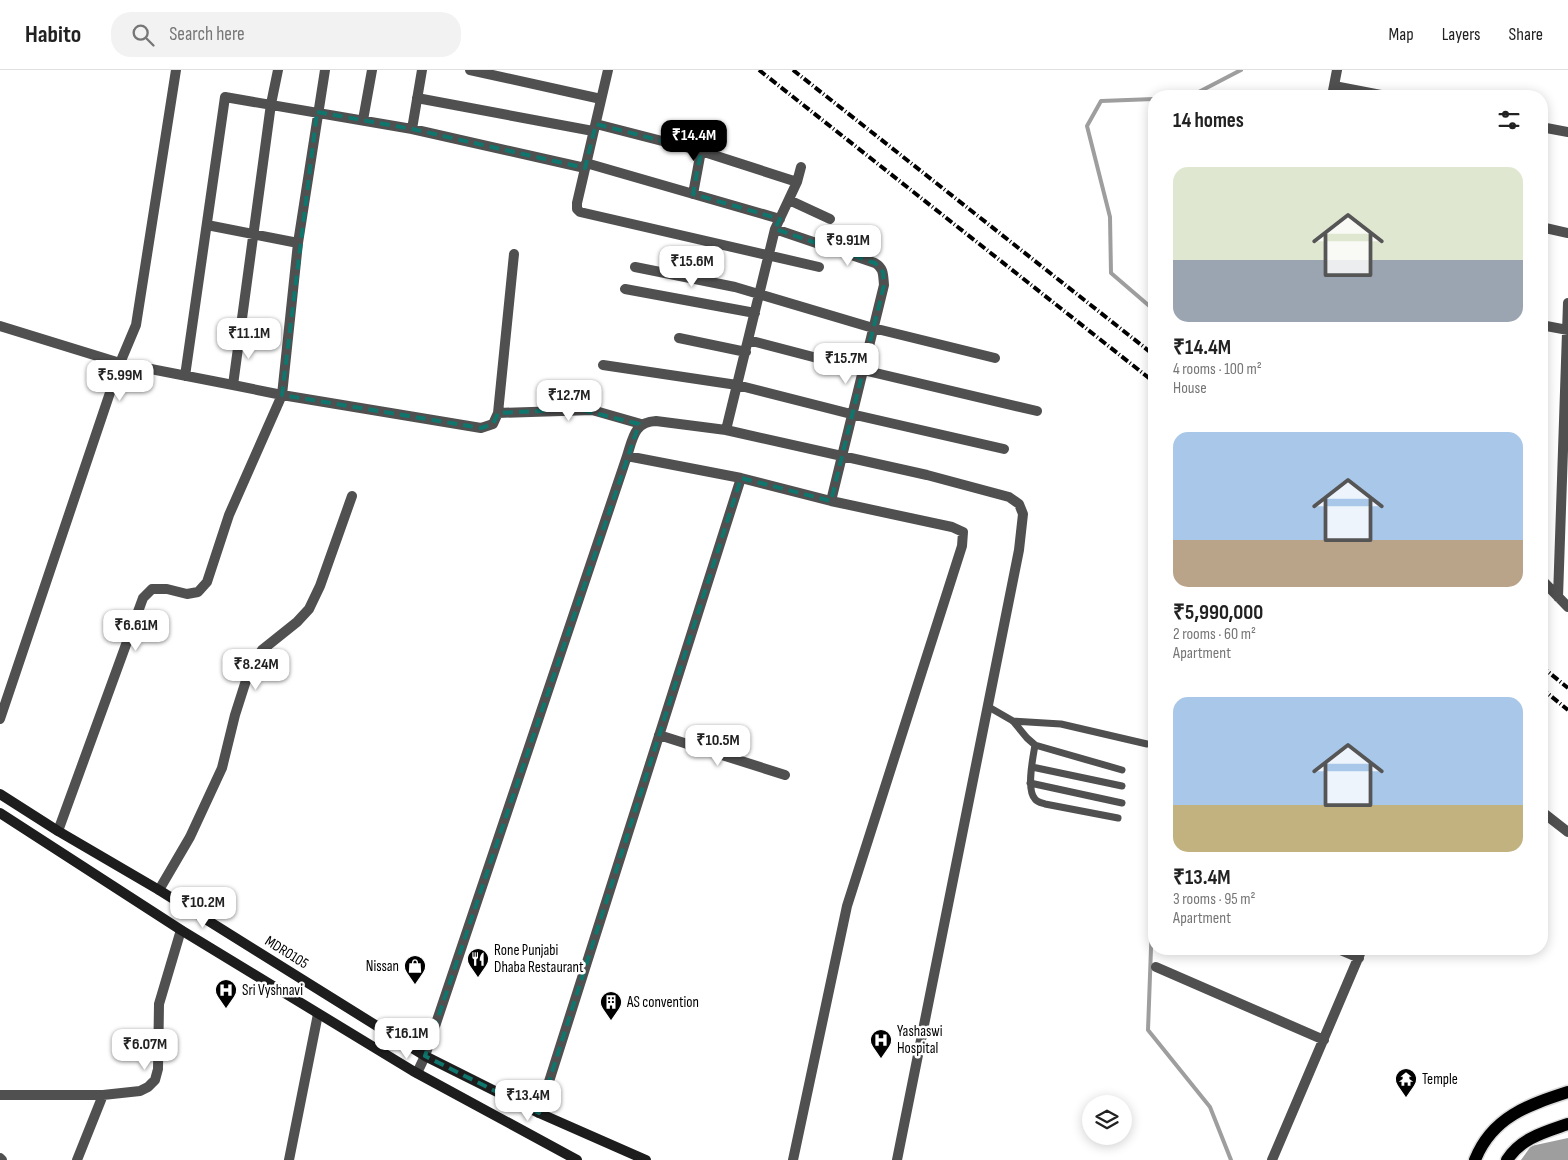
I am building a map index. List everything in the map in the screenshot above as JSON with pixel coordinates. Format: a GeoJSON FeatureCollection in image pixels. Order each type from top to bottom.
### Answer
{"type":"FeatureCollection","features":[{"type":"Feature","properties":{"kind":"main road","name":"MDR0105"},"geometry":{"type":"LineString","coordinates":[[0,794],[58,831],[159,890],[425,1056],[539,1113],[646,1160]]}},
{"type":"Feature","properties":{"kind":"main road"},"geometry":{"type":"LineString","coordinates":[[0,813],[181,930],[318,1014],[417,1073],[577,1160]]}},
{"type":"Feature","properties":{"kind":"main road"},"geometry":{"type":"LineString","coordinates":[[1475,1160],[1495,1127],[1529,1105],[1568,1092]]}},
{"type":"Feature","properties":{"kind":"main road"},"geometry":{"type":"LineString","coordinates":[[1507,1160],[1531,1136],[1568,1124]]}},
{"type":"Feature","properties":{"kind":"street"},"geometry":{"type":"LineString","coordinates":[[0,718],[120,363],[136,325],[176,70]]}},
{"type":"Feature","properties":{"kind":"street"},"geometry":{"type":"LineString","coordinates":[[233,385],[271,104],[278,70]]}},
{"type":"Feature","properties":{"kind":"street"},"geometry":{"type":"LineString","coordinates":[[58,831],[143,598],[152,589],[167,589],[187,594],[198,592],[207,582],[229,515],[282,395],[298,243],[325,70]]}},
{"type":"Feature","properties":{"kind":"street"},"geometry":{"type":"LineString","coordinates":[[363,120],[372,70]]}},
{"type":"Feature","properties":{"kind":"street"},"geometry":{"type":"LineString","coordinates":[[412,129],[422,70]]}},
{"type":"Feature","properties":{"kind":"street"},"geometry":{"type":"LineString","coordinates":[[470,70],[601,99]]}},
{"type":"Feature","properties":{"kind":"street"},"geometry":{"type":"LineString","coordinates":[[608,70],[577,203],[577,209],[580,212],[819,267]]}},
{"type":"Feature","properties":{"kind":"street"},"geometry":{"type":"LineString","coordinates":[[1333,90],[1337,70]]}},
{"type":"Feature","properties":{"kind":"street"},"geometry":{"type":"LineString","coordinates":[[185,376],[225,97],[412,129],[585,166],[780,219]]}},
{"type":"Feature","properties":{"kind":"street"},"geometry":{"type":"LineString","coordinates":[[417,98],[595,127],[701,151],[796,182]]}},
{"type":"Feature","properties":{"kind":"street"},"geometry":{"type":"LineString","coordinates":[[1548,128],[1568,132]]}},
{"type":"Feature","properties":{"kind":"street"},"geometry":{"type":"LineString","coordinates":[[693,194],[701,151]]}},
{"type":"Feature","properties":{"kind":"street"},"geometry":{"type":"LineString","coordinates":[[726,430],[775,229],[801,167]]}},
{"type":"Feature","properties":{"kind":"street"},"geometry":{"type":"LineString","coordinates":[[788,200],[830,219]]}},
{"type":"Feature","properties":{"kind":"street"},"geometry":{"type":"LineString","coordinates":[[207,225],[298,243]]}},
{"type":"Feature","properties":{"kind":"street"},"geometry":{"type":"LineString","coordinates":[[775,229],[876,263],[881,266],[883,272],[884,285],[831,501]]}},
{"type":"Feature","properties":{"kind":"street"},"geometry":{"type":"LineString","coordinates":[[1548,229],[1568,233]]}},
{"type":"Feature","properties":{"kind":"street"},"geometry":{"type":"LineString","coordinates":[[0,326],[120,363],[282,395],[481,428],[493,424],[498,413],[514,254]]}},
{"type":"Feature","properties":{"kind":"street"},"geometry":{"type":"LineString","coordinates":[[635,267],[735,287],[760,296],[874,328],[995,358]]}},
{"type":"Feature","properties":{"kind":"street"},"geometry":{"type":"LineString","coordinates":[[625,289],[756,313]]}},
{"type":"Feature","properties":{"kind":"street"},"geometry":{"type":"LineString","coordinates":[[1558,597],[1564,514],[1568,304]]}},
{"type":"Feature","properties":{"kind":"street"},"geometry":{"type":"LineString","coordinates":[[1548,326],[1568,329]]}},
{"type":"Feature","properties":{"kind":"street"},"geometry":{"type":"LineString","coordinates":[[679,338],[746,352]]}},
{"type":"Feature","properties":{"kind":"street"},"geometry":{"type":"LineString","coordinates":[[748,340],[863,370],[1037,411]]}},
{"type":"Feature","properties":{"kind":"street"},"geometry":{"type":"LineString","coordinates":[[603,365],[737,385],[851,414],[1004,449]]}},
{"type":"Feature","properties":{"kind":"street"},"geometry":{"type":"LineString","coordinates":[[498,413],[592,410],[641,424],[656,421],[726,430],[926,475],[1009,497],[1019,504],[1023,514],[1019,550],[897,1160]]}},
{"type":"Feature","properties":{"kind":"street"},"geometry":{"type":"LineString","coordinates":[[417,1073],[425,1056],[627,456],[636,431],[641,424]]}},
{"type":"Feature","properties":{"kind":"street"},"geometry":{"type":"LineString","coordinates":[[627,456],[742,478],[831,501],[952,527],[963,532],[848,906],[793,1160]]}},
{"type":"Feature","properties":{"kind":"street"},"geometry":{"type":"LineString","coordinates":[[539,1113],[742,478]]}},
{"type":"Feature","properties":{"kind":"street"},"geometry":{"type":"LineString","coordinates":[[159,890],[190,837],[222,768],[235,715],[250,668],[262,650],[298,622],[309,609],[320,586],[352,496]]}},
{"type":"Feature","properties":{"kind":"street"},"geometry":{"type":"LineString","coordinates":[[1548,586],[1568,608]]}},
{"type":"Feature","properties":{"kind":"street"},"geometry":{"type":"LineString","coordinates":[[659,735],[785,775]]}},
{"type":"Feature","properties":{"kind":"street"},"geometry":{"type":"LineString","coordinates":[[1548,816],[1568,832]]}},
{"type":"Feature","properties":{"kind":"street"},"geometry":{"type":"LineString","coordinates":[[0,1095],[103,1095],[140,1091],[148,1087],[155,1080],[158,1069],[159,1004],[181,930]]}},
{"type":"Feature","properties":{"kind":"street"},"geometry":{"type":"LineString","coordinates":[[1272,1160],[1360,955]]}},
{"type":"Feature","properties":{"kind":"street"},"geometry":{"type":"LineString","coordinates":[[1156,967],[1324,1040]]}},
{"type":"Feature","properties":{"kind":"street"},"geometry":{"type":"LineString","coordinates":[[289,1160],[318,1014]]}},
{"type":"Feature","properties":{"kind":"street"},"geometry":{"type":"LineString","coordinates":[[77,1160],[103,1095]]}},
{"type":"Feature","properties":{"kind":"lane"},"geometry":{"type":"LineString","coordinates":[[987,706],[1013,721],[1035,745],[1122,770]]}},
{"type":"Feature","properties":{"kind":"lane"},"geometry":{"type":"LineString","coordinates":[[1013,721],[1061,724],[1147,744]]}},
{"type":"Feature","properties":{"kind":"lane"},"geometry":{"type":"LineString","coordinates":[[1035,745],[1030,783],[1033,798],[1045,804],[1118,818]]}},
{"type":"Feature","properties":{"kind":"lane"},"geometry":{"type":"LineString","coordinates":[[1032,766],[1122,786]]}},
{"type":"Feature","properties":{"kind":"lane"},"geometry":{"type":"LineString","coordinates":[[1030,783],[1122,803]]}},
{"type":"Feature","properties":{"kind":"highlighted area"},"geometry":{"type":"Polygon","coordinates":[[[317,112],[412,129],[585,168],[596,124],[701,151],[693,194],[780,219],[775,229],[875,263],[883,272],[884,285],[831,501],[741,478],[539,1113],[425,1056],[639,424],[578,409],[498,413],[493,424],[481,428],[282,395],[317,112]]]}},
{"type":"Feature","properties":{"kind":"shaded area"},"geometry":{"type":"Polygon","coordinates":[[[1568,1138],[1568,1160],[1521,1160],[1531,1146],[1568,1138]]]}},
{"type":"Feature","properties":{"kind":"waterway"},"geometry":{"type":"LineString","coordinates":[[1203,90],[1241,70]]}},
{"type":"Feature","properties":{"kind":"waterway"},"geometry":{"type":"LineString","coordinates":[[1148,99],[1101,101],[1087,126],[1110,217],[1111,273],[1148,305]]}},
{"type":"Feature","properties":{"kind":"waterway"},"geometry":{"type":"LineString","coordinates":[[1151,955],[1148,1030],[1210,1107],[1231,1160]]}},
{"type":"Feature","properties":{"kind":"railway"},"geometry":{"type":"LineString","coordinates":[[759,70],[1148,377]]}},
{"type":"Feature","properties":{"kind":"railway"},"geometry":{"type":"LineString","coordinates":[[793,70],[1148,350]]}},
{"type":"Feature","properties":{"kind":"railway"},"geometry":{"type":"LineString","coordinates":[[1548,672],[1568,688]]}},
{"type":"Feature","properties":{"kind":"railway"},"geometry":{"type":"LineString","coordinates":[[1548,694],[1568,710]]}},
{"type":"Feature","properties":{"kind":"place","name":"Rone Punjabi Dhaba Restaurant"},"geometry":{"type":"Point","coordinates":[478,978]}},
{"type":"Feature","properties":{"kind":"place","name":"Nissan"},"geometry":{"type":"Point","coordinates":[415,985]}},
{"type":"Feature","properties":{"kind":"place","name":"Sri Vyshnavi"},"geometry":{"type":"Point","coordinates":[226,1009]}},
{"type":"Feature","properties":{"kind":"place","name":"AS convention"},"geometry":{"type":"Point","coordinates":[611,1021]}},
{"type":"Feature","properties":{"kind":"place","name":"Yashaswi Hospital"},"geometry":{"type":"Point","coordinates":[881,1059]}},
{"type":"Feature","properties":{"kind":"place","name":"Temple"},"geometry":{"type":"Point","coordinates":[1406,1098]}}]}
